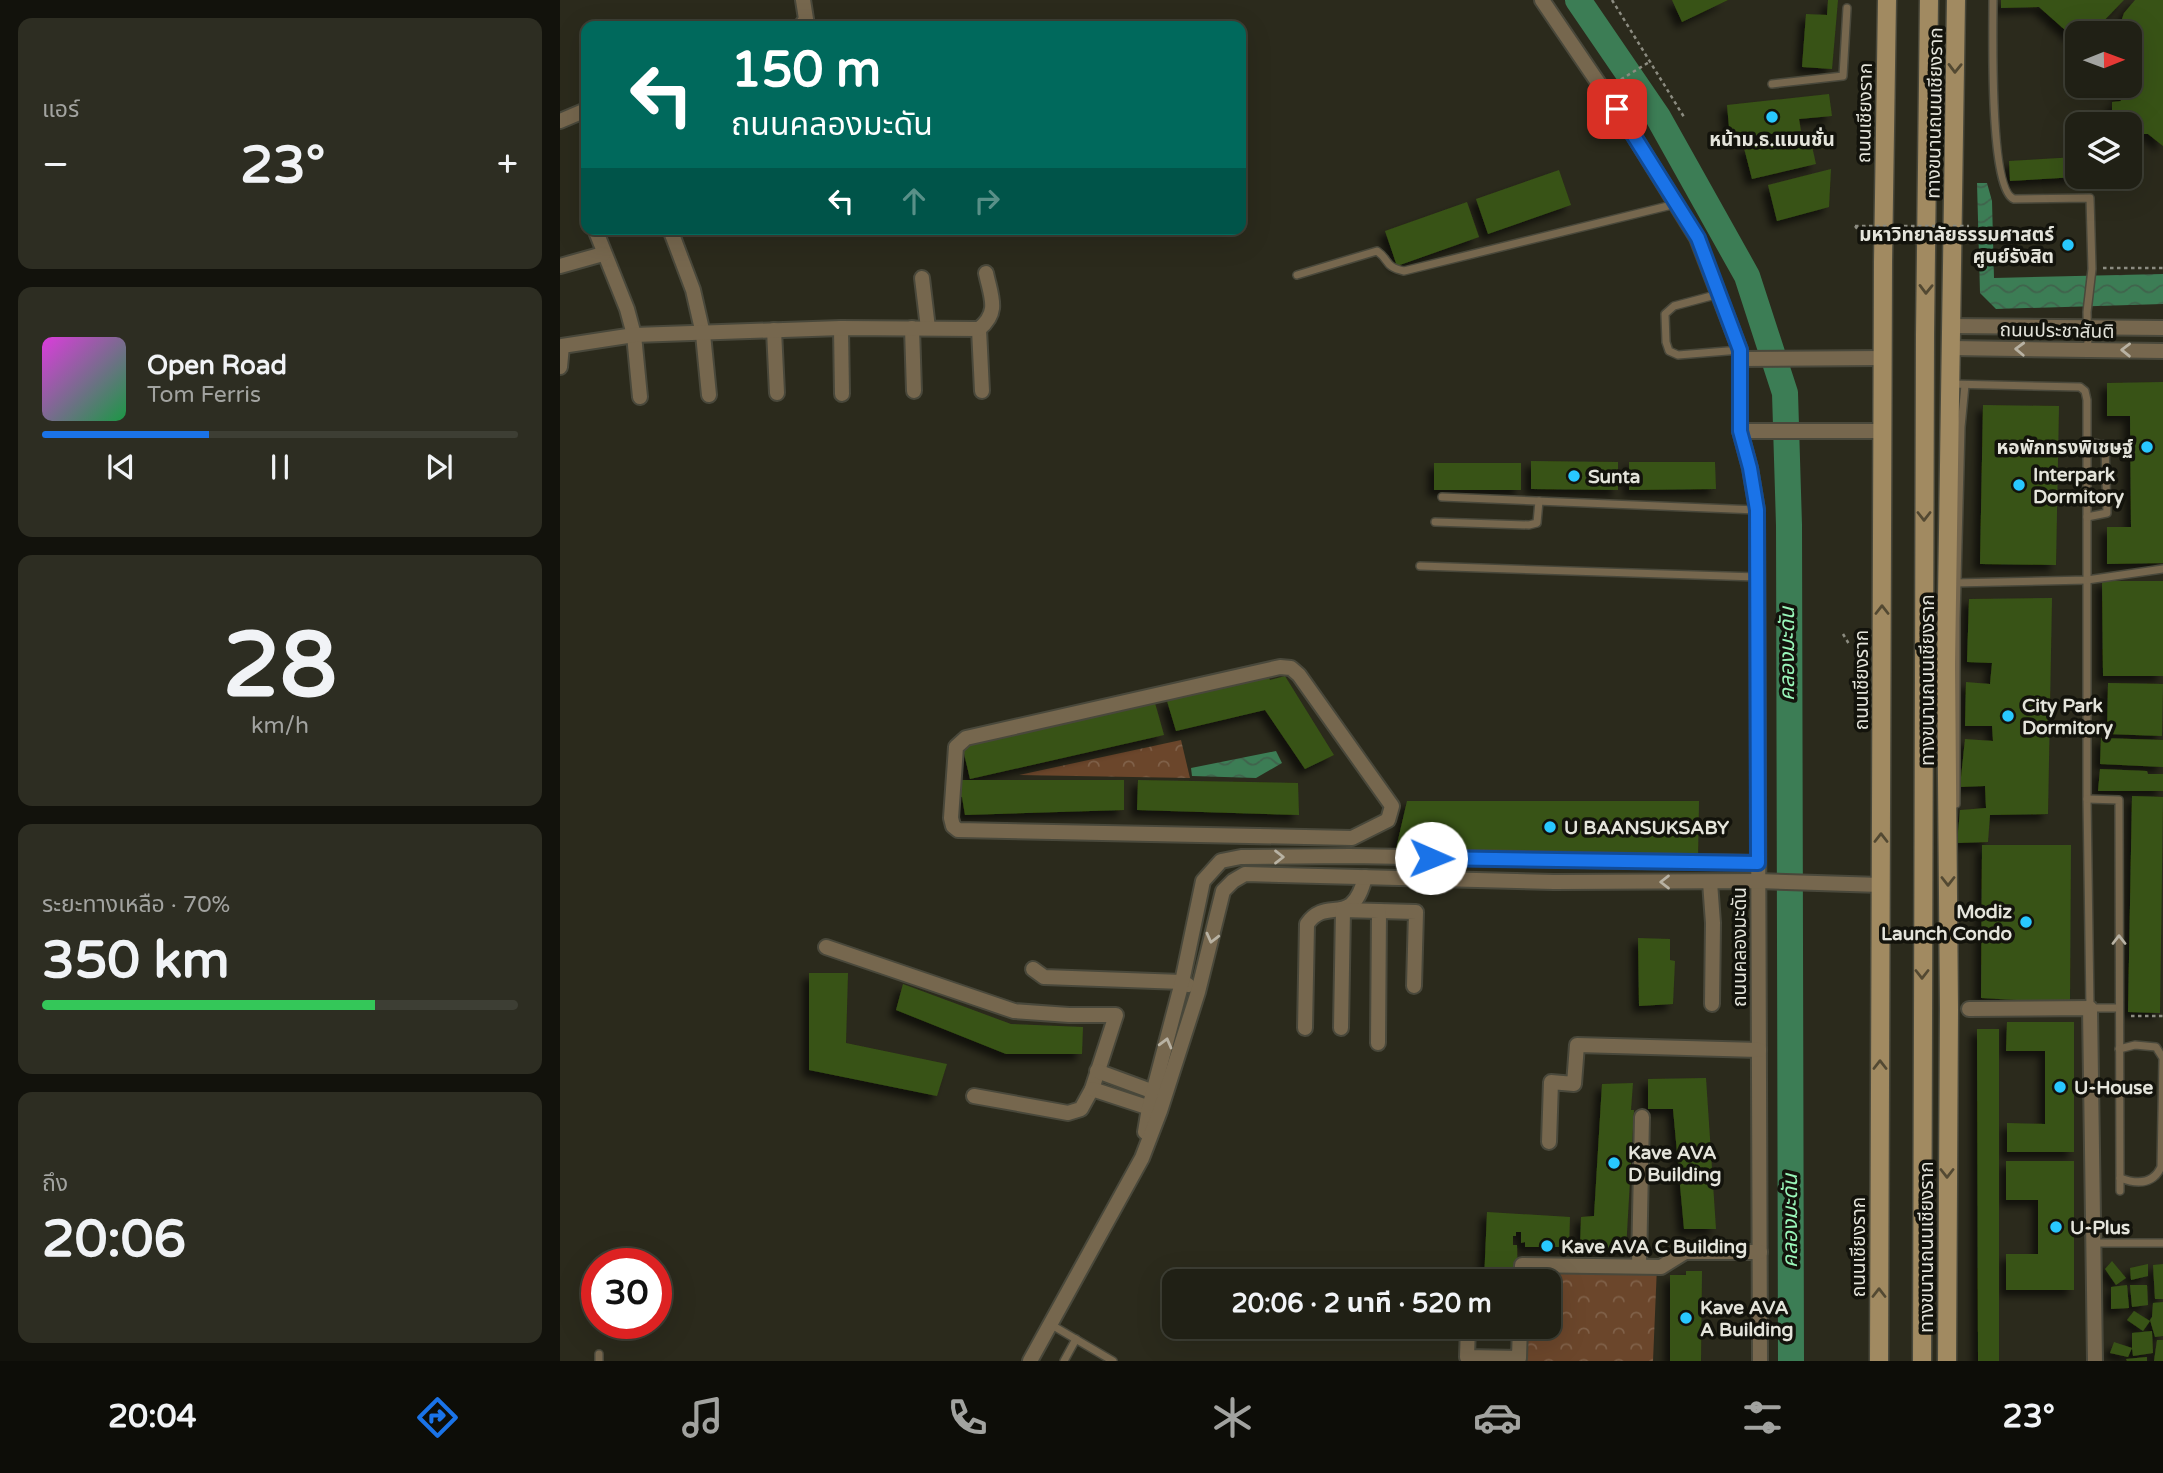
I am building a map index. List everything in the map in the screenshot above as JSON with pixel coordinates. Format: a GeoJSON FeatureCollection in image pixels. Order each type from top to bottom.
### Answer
{"type":"FeatureCollection","features":[{"type":"Feature","properties":{"kind":"main road","name":"ถนนเชียงราก"},"geometry":{"type":"LineString","coordinates":[[1879,1361],[1887,0]]}},
{"type":"Feature","properties":{"kind":"main road"},"geometry":{"type":"LineString","coordinates":[[1922,1361],[1925,348],[1930,0]]}},
{"type":"Feature","properties":{"kind":"main road","name":"ทางขนานถนนเชียงราก"},"geometry":{"type":"LineString","coordinates":[[1947,1361],[1949,1009],[1946,665],[1953,583],[1958,384],[1951,348],[1956,0]]}},
{"type":"Feature","properties":{"kind":"main road"},"geometry":{"type":"LineString","coordinates":[[1923,833],[1946,665]]}},
{"type":"Feature","properties":{"kind":"street"},"geometry":{"type":"LineString","coordinates":[[803,0],[805,21]]}},
{"type":"Feature","properties":{"kind":"street","name":"ถนนคลองมะดัน"},"geometry":{"type":"LineString","coordinates":[[1542,0],[1629,128],[1698,238],[1745,356],[1745,431],[1757,510],[1758,863],[1763,881],[1759,1050],[1760,1361]]}},
{"type":"Feature","properties":{"kind":"street"},"geometry":{"type":"LineString","coordinates":[[560,121],[581,112]]}},
{"type":"Feature","properties":{"kind":"street"},"geometry":{"type":"LineString","coordinates":[[596,235],[635,335],[640,397]]}},
{"type":"Feature","properties":{"kind":"street"},"geometry":{"type":"LineString","coordinates":[[672,235],[693,290],[703,334],[709,395]]}},
{"type":"Feature","properties":{"kind":"street"},"geometry":{"type":"LineString","coordinates":[[560,266],[603,254]]}},
{"type":"Feature","properties":{"kind":"street"},"geometry":{"type":"LineString","coordinates":[[560,367],[561,342],[635,335],[841,328],[979,328],[989,321],[993,309],[986,274]]}},
{"type":"Feature","properties":{"kind":"street"},"geometry":{"type":"LineString","coordinates":[[922,278],[928,328]]}},
{"type":"Feature","properties":{"kind":"street","name":"ถนนประชาสันติ"},"geometry":{"type":"LineString","coordinates":[[1951,326],[2163,328]]}},
{"type":"Feature","properties":{"kind":"street"},"geometry":{"type":"LineString","coordinates":[[841,328],[842,394]]}},
{"type":"Feature","properties":{"kind":"street"},"geometry":{"type":"LineString","coordinates":[[912,328],[914,391]]}},
{"type":"Feature","properties":{"kind":"street"},"geometry":{"type":"LineString","coordinates":[[979,328],[982,391]]}},
{"type":"Feature","properties":{"kind":"street"},"geometry":{"type":"LineString","coordinates":[[774,330],[777,393]]}},
{"type":"Feature","properties":{"kind":"street","name":"ถนนประชาสันติ"},"geometry":{"type":"LineString","coordinates":[[1951,348],[2163,351]]}},
{"type":"Feature","properties":{"kind":"street"},"geometry":{"type":"LineString","coordinates":[[1745,356],[1883,358]]}},
{"type":"Feature","properties":{"kind":"street"},"geometry":{"type":"LineString","coordinates":[[1745,431],[1883,430]]}},
{"type":"Feature","properties":{"kind":"street"},"geometry":{"type":"LineString","coordinates":[[1280,667],[1291,668],[1299,675],[1392,806],[1388,820],[1352,838],[958,830],[953,826],[951,818],[956,747],[966,738],[1280,667]]}},
{"type":"Feature","properties":{"kind":"street"},"geometry":{"type":"LineString","coordinates":[[1349,876],[1352,838]]}},
{"type":"Feature","properties":{"kind":"street"},"geometry":{"type":"LineString","coordinates":[[1030,1361],[1142,1158],[1159,1093],[1203,881],[1221,861],[1241,857],[1350,856],[1758,863]]}},
{"type":"Feature","properties":{"kind":"street"},"geometry":{"type":"LineString","coordinates":[[1241,857],[1245,874]]}},
{"type":"Feature","properties":{"kind":"street"},"geometry":{"type":"LineString","coordinates":[[1159,1093],[1198,992],[1223,891],[1245,874],[1554,882],[1763,881],[1881,885]]}},
{"type":"Feature","properties":{"kind":"street"},"geometry":{"type":"LineString","coordinates":[[1343,910],[1356,901],[1365,877]]}},
{"type":"Feature","properties":{"kind":"street"},"geometry":{"type":"LineString","coordinates":[[1203,881],[1223,891]]}},
{"type":"Feature","properties":{"kind":"street"},"geometry":{"type":"LineString","coordinates":[[1710,882],[1713,923],[1712,1004]]}},
{"type":"Feature","properties":{"kind":"street"},"geometry":{"type":"LineString","coordinates":[[1341,1028],[1343,910]]}},
{"type":"Feature","properties":{"kind":"street"},"geometry":{"type":"LineString","coordinates":[[1378,1043],[1379,911]]}},
{"type":"Feature","properties":{"kind":"street"},"geometry":{"type":"LineString","coordinates":[[1305,1028],[1307,924],[1313,915],[1319,912],[1416,912],[1414,986]]}},
{"type":"Feature","properties":{"kind":"street"},"geometry":{"type":"LineString","coordinates":[[826,947],[1014,1011],[1069,1015],[1116,1014],[1092,1089],[1081,1109],[1068,1113],[975,1096]]}},
{"type":"Feature","properties":{"kind":"street"},"geometry":{"type":"LineString","coordinates":[[1033,970],[1044,977],[1182,982],[1198,992]]}},
{"type":"Feature","properties":{"kind":"street"},"geometry":{"type":"LineString","coordinates":[[1969,1009],[2090,1009],[2095,1361]]}},
{"type":"Feature","properties":{"kind":"street"},"geometry":{"type":"LineString","coordinates":[[1549,1142],[1551,1082],[1574,1084],[1577,1045],[1759,1050]]}},
{"type":"Feature","properties":{"kind":"street"},"geometry":{"type":"LineString","coordinates":[[1097,1071],[1159,1093]]}},
{"type":"Feature","properties":{"kind":"street"},"geometry":{"type":"LineString","coordinates":[[1092,1089],[1155,1110]]}},
{"type":"Feature","properties":{"kind":"street"},"geometry":{"type":"LineString","coordinates":[[1639,1266],[1642,1117]]}},
{"type":"Feature","properties":{"kind":"street"},"geometry":{"type":"LineString","coordinates":[[1522,1269],[1522,1265],[1666,1265],[1685,1252],[1760,1252]]}},
{"type":"Feature","properties":{"kind":"street"},"geometry":{"type":"LineString","coordinates":[[1467,1339],[1466,1357],[1519,1358],[1520,1339]]}},
{"type":"Feature","properties":{"kind":"lane"},"geometry":{"type":"LineString","coordinates":[[1993,0],[1995,132],[1999,169],[2005,192],[2014,200],[2090,198],[2092,269],[2087,312],[2088,349]]}},
{"type":"Feature","properties":{"kind":"lane"},"geometry":{"type":"LineString","coordinates":[[1772,84],[1843,76],[1847,8]]}},
{"type":"Feature","properties":{"kind":"lane"},"geometry":{"type":"LineString","coordinates":[[1297,275],[1377,251],[1394,269],[1404,271],[1676,204]]}},
{"type":"Feature","properties":{"kind":"lane"},"geometry":{"type":"LineString","coordinates":[[1719,294],[1674,306],[1665,314],[1669,351],[1678,355],[1745,356]]}},
{"type":"Feature","properties":{"kind":"lane"},"geometry":{"type":"LineString","coordinates":[[1958,384],[2080,387],[2085,391],[2090,1009],[2119,1008]]}},
{"type":"Feature","properties":{"kind":"lane"},"geometry":{"type":"LineString","coordinates":[[2087,442],[2105,445],[2107,513],[2087,517]]}},
{"type":"Feature","properties":{"kind":"lane"},"geometry":{"type":"LineString","coordinates":[[1443,497],[1757,510]]}},
{"type":"Feature","properties":{"kind":"lane"},"geometry":{"type":"LineString","coordinates":[[1435,522],[1529,525],[1537,523],[1539,501]]}},
{"type":"Feature","properties":{"kind":"lane"},"geometry":{"type":"LineString","coordinates":[[1420,566],[1757,577]]}},
{"type":"Feature","properties":{"kind":"lane"},"geometry":{"type":"LineString","coordinates":[[1948,842],[1956,842],[1953,583],[2087,580],[2163,569]]}},
{"type":"Feature","properties":{"kind":"lane"},"geometry":{"type":"LineString","coordinates":[[2087,799],[2119,800],[2120,1191]]}},
{"type":"Feature","properties":{"kind":"lane"},"geometry":{"type":"LineString","coordinates":[[1949,1009],[1969,1009]]}},
{"type":"Feature","properties":{"kind":"lane"},"geometry":{"type":"LineString","coordinates":[[2119,1049],[2135,1045],[2156,1047],[2163,1058],[2161,1167],[2151,1180],[2139,1183],[2120,1178]]}},
{"type":"Feature","properties":{"kind":"lane"},"geometry":{"type":"LineString","coordinates":[[2093,1243],[2163,1243]]}},
{"type":"Feature","properties":{"kind":"lane"},"geometry":{"type":"LineString","coordinates":[[1050,1324],[1113,1361]]}},
{"type":"Feature","properties":{"kind":"lane"},"geometry":{"type":"LineString","coordinates":[[1064,1361],[1076,1339]]}},
{"type":"Feature","properties":{"kind":"path"},"geometry":{"type":"LineString","coordinates":[[1612,0],[1684,117]]}},
{"type":"Feature","properties":{"kind":"path"},"geometry":{"type":"LineString","coordinates":[[1611,86],[1651,61]]}},
{"type":"Feature","properties":{"kind":"path"},"geometry":{"type":"LineString","coordinates":[[1855,226],[1969,226]]}},
{"type":"Feature","properties":{"kind":"path"},"geometry":{"type":"LineString","coordinates":[[2092,269],[2163,268]]}},
{"type":"Feature","properties":{"kind":"path"},"geometry":{"type":"LineString","coordinates":[[1843,634],[1849,644]]}},
{"type":"Feature","properties":{"kind":"path"},"geometry":{"type":"LineString","coordinates":[[2119,1023],[2128,1022],[2128,1016],[2163,1017]]}},
{"type":"Feature","properties":{"kind":"green space"},"geometry":{"type":"Polygon","coordinates":[[[1181,740],[1190,778],[1019,775],[1181,740]]]}},
{"type":"Feature","properties":{"kind":"green space"},"geometry":{"type":"Polygon","coordinates":[[[1526,1261],[1657,1266],[1653,1361],[1523,1361],[1524,1339],[1561,1339],[1561,1269],[1526,1269],[1526,1261]]]}},
{"type":"Feature","properties":{"kind":"water"},"geometry":{"type":"Polygon","coordinates":[[[1977,183],[1987,183],[1992,201],[1994,278],[2163,274],[2163,304],[1996,309],[1980,293],[1977,183]]]}},
{"type":"Feature","properties":{"kind":"water"},"geometry":{"type":"Polygon","coordinates":[[[1276,751],[1282,763],[1256,778],[1192,776],[1191,768],[1276,751]]]}},
{"type":"Feature","properties":{"kind":"building"},"geometry":{"type":"Polygon","coordinates":[[[1672,0],[1728,0],[1682,22],[1672,0]]]}},
{"type":"Feature","properties":{"kind":"building"},"geometry":{"type":"Polygon","coordinates":[[[1828,0],[1838,0],[1832,69],[1802,67],[1806,14],[1827,15],[1828,0]]]}},
{"type":"Feature","properties":{"kind":"building"},"geometry":{"type":"Polygon","coordinates":[[[2001,0],[2124,0],[2104,21],[2065,21],[2065,30],[2039,7],[2001,8],[2001,0]]]}},
{"type":"Feature","properties":{"kind":"building"},"geometry":{"type":"Polygon","coordinates":[[[2135,0],[2163,0],[2163,146],[2148,134],[2142,134],[2142,112],[2112,112],[2112,102],[2121,101],[2120,98],[2142,98],[2142,21],[2121,21],[2135,0]]]}},
{"type":"Feature","properties":{"kind":"building","name":"หน้าม.ธ.แมนชั่น"},"geometry":{"type":"Polygon","coordinates":[[[1829,94],[1832,116],[1799,119],[1801,131],[1730,138],[1727,105],[1829,94]]]}},
{"type":"Feature","properties":{"kind":"building"},"geometry":{"type":"Polygon","coordinates":[[[1809,133],[1816,164],[1752,179],[1744,148],[1809,133]]]}},
{"type":"Feature","properties":{"kind":"building"},"geometry":{"type":"Polygon","coordinates":[[[2065,158],[2065,178],[2010,181],[2009,161],[2065,158]]]}},
{"type":"Feature","properties":{"kind":"building"},"geometry":{"type":"Polygon","coordinates":[[[1831,169],[1829,207],[1777,221],[1768,185],[1831,169]]]}},
{"type":"Feature","properties":{"kind":"building"},"geometry":{"type":"Polygon","coordinates":[[[1559,170],[1571,205],[1488,234],[1476,199],[1559,170]]]}},
{"type":"Feature","properties":{"kind":"building"},"geometry":{"type":"Polygon","coordinates":[[[1467,202],[1479,237],[1397,266],[1385,231],[1467,202]]]}},
{"type":"Feature","properties":{"kind":"building","name":"หอพักทรงพิเชษฐ์"},"geometry":{"type":"Polygon","coordinates":[[[2163,382],[2163,563],[2107,564],[2107,527],[2131,527],[2130,416],[2107,416],[2107,383],[2163,382]]]}},
{"type":"Feature","properties":{"kind":"building","name":"Interpark Dormitory"},"geometry":{"type":"Polygon","coordinates":[[[1983,405],[2059,406],[2056,565],[1980,564],[1983,405]]]}},
{"type":"Feature","properties":{"kind":"building","name":"Sunta"},"geometry":{"type":"Polygon","coordinates":[[[1531,461],[1618,462],[1618,490],[1531,489],[1531,461]]]}},
{"type":"Feature","properties":{"kind":"building","name":"Sunta"},"geometry":{"type":"Polygon","coordinates":[[[1629,462],[1715,462],[1716,489],[1629,490],[1629,462]]]}},
{"type":"Feature","properties":{"kind":"building"},"geometry":{"type":"Polygon","coordinates":[[[1434,463],[1521,463],[1521,490],[1434,490],[1434,463]]]}},
{"type":"Feature","properties":{"kind":"building"},"geometry":{"type":"Polygon","coordinates":[[[2102,581],[2163,581],[2163,676],[2103,676],[2102,581]]]}},
{"type":"Feature","properties":{"kind":"building","name":"City Park Dormitory"},"geometry":{"type":"Polygon","coordinates":[[[2052,598],[2048,814],[1990,815],[1988,842],[1957,843],[1960,810],[1986,808],[1985,786],[1960,787],[1965,739],[1993,741],[1992,726],[1965,726],[1966,682],[1990,684],[1992,663],[1967,662],[1969,599],[2052,598]]]}},
{"type":"Feature","properties":{"kind":"building"},"geometry":{"type":"Polygon","coordinates":[[[1266,672],[1270,680],[1285,676],[1334,755],[1305,769],[1265,710],[1176,731],[1167,701],[1266,672]]]}},
{"type":"Feature","properties":{"kind":"building"},"geometry":{"type":"Polygon","coordinates":[[[2108,683],[2163,684],[2162,736],[2107,734],[2108,683]]]}},
{"type":"Feature","properties":{"kind":"building"},"geometry":{"type":"Polygon","coordinates":[[[1155,703],[1164,735],[970,779],[962,745],[1155,703]]]}},
{"type":"Feature","properties":{"kind":"building"},"geometry":{"type":"Polygon","coordinates":[[[2101,738],[2163,740],[2163,767],[2100,764],[2101,738]]]}},
{"type":"Feature","properties":{"kind":"building"},"geometry":{"type":"Polygon","coordinates":[[[2100,769],[2163,774],[2163,791],[2098,791],[2100,769]]]}},
{"type":"Feature","properties":{"kind":"building"},"geometry":{"type":"Polygon","coordinates":[[[956,780],[1124,780],[1124,810],[965,815],[962,797],[955,796],[956,780]]]}},
{"type":"Feature","properties":{"kind":"building"},"geometry":{"type":"Polygon","coordinates":[[[1138,780],[1298,783],[1299,815],[1137,810],[1138,780]]]}},
{"type":"Feature","properties":{"kind":"building"},"geometry":{"type":"Polygon","coordinates":[[[2132,796],[2163,797],[2160,1013],[2128,1012],[2132,796]]]}},
{"type":"Feature","properties":{"kind":"building","name":"U BAANSUKSABY"},"geometry":{"type":"Polygon","coordinates":[[[1407,801],[1699,801],[1698,859],[1395,853],[1407,801]]]}},
{"type":"Feature","properties":{"kind":"building","name":"Modiz Launch Condo"},"geometry":{"type":"Polygon","coordinates":[[[1982,845],[2071,845],[2070,1003],[1981,998],[1982,845]]]}},
{"type":"Feature","properties":{"kind":"building"},"geometry":{"type":"Polygon","coordinates":[[[1638,938],[1670,939],[1670,960],[1675,961],[1673,1004],[1639,1006],[1638,938]]]}},
{"type":"Feature","properties":{"kind":"building"},"geometry":{"type":"Polygon","coordinates":[[[809,973],[848,973],[846,1043],[947,1064],[937,1096],[809,1070],[809,973]]]}},
{"type":"Feature","properties":{"kind":"building"},"geometry":{"type":"Polygon","coordinates":[[[903,984],[1011,1024],[1083,1027],[1082,1054],[1006,1054],[896,1010],[903,984]]]}},
{"type":"Feature","properties":{"kind":"building","name":"U-House"},"geometry":{"type":"Polygon","coordinates":[[[2007,1022],[2074,1022],[2074,1152],[2007,1152],[2007,1123],[2045,1124],[2045,1051],[2006,1051],[2007,1022]]]}},
{"type":"Feature","properties":{"kind":"building"},"geometry":{"type":"Polygon","coordinates":[[[1977,1029],[1999,1029],[1999,1361],[1978,1361],[1977,1029]]]}},
{"type":"Feature","properties":{"kind":"building"},"geometry":{"type":"Polygon","coordinates":[[[1706,1078],[1716,1229],[1684,1229],[1673,1109],[1648,1109],[1648,1079],[1706,1078]]]}},
{"type":"Feature","properties":{"kind":"building","name":"Kave AVA D Building"},"geometry":{"type":"Polygon","coordinates":[[[1633,1083],[1631,1110],[1634,1110],[1626,1250],[1580,1248],[1581,1217],[1594,1216],[1602,1084],[1633,1083]]]}},
{"type":"Feature","properties":{"kind":"building","name":"U-Plus"},"geometry":{"type":"Polygon","coordinates":[[[2006,1161],[2074,1161],[2074,1290],[2006,1290],[2006,1254],[2038,1254],[2038,1200],[2006,1200],[2006,1161]]]}},
{"type":"Feature","properties":{"kind":"building","name":"Kave AVA C Building"},"geometry":{"type":"Polygon","coordinates":[[[1487,1212],[1570,1217],[1569,1247],[1525,1247],[1525,1242],[1521,1243],[1521,1232],[1516,1232],[1513,1245],[1517,1245],[1518,1269],[1485,1269],[1487,1212]]]}},
{"type":"Feature","properties":{"kind":"building"},"geometry":{"type":"Polygon","coordinates":[[[2112,1261],[2126,1278],[2116,1285],[2105,1269],[2112,1261]]]}},
{"type":"Feature","properties":{"kind":"building"},"geometry":{"type":"Polygon","coordinates":[[[2148,1264],[2148,1276],[2131,1280],[2130,1268],[2148,1264]]]}},
{"type":"Feature","properties":{"kind":"building"},"geometry":{"type":"Polygon","coordinates":[[[2163,1264],[2163,1299],[2155,1299],[2153,1265],[2163,1264]]]}},
{"type":"Feature","properties":{"kind":"building","name":"Kave AVA A Building"},"geometry":{"type":"Polygon","coordinates":[[[1686,1271],[1702,1271],[1701,1361],[1670,1361],[1670,1275],[1686,1275],[1686,1271]]]}},
{"type":"Feature","properties":{"kind":"building"},"geometry":{"type":"Polygon","coordinates":[[[2127,1285],[2129,1308],[2111,1309],[2111,1287],[2127,1285]]]}},
{"type":"Feature","properties":{"kind":"building"},"geometry":{"type":"Polygon","coordinates":[[[2130,1285],[2147,1285],[2148,1305],[2132,1307],[2130,1285]]]}},
{"type":"Feature","properties":{"kind":"building"},"geometry":{"type":"Polygon","coordinates":[[[2163,1302],[2163,1336],[2155,1337],[2150,1320],[2153,1303],[2163,1302]]]}},
{"type":"Feature","properties":{"kind":"building"},"geometry":{"type":"Polygon","coordinates":[[[2134,1311],[2150,1321],[2143,1331],[2127,1320],[2134,1311]]]}},
{"type":"Feature","properties":{"kind":"building"},"geometry":{"type":"Polygon","coordinates":[[[2152,1331],[2153,1353],[2133,1356],[2132,1333],[2152,1331]]]}},
{"type":"Feature","properties":{"kind":"building"},"geometry":{"type":"Polygon","coordinates":[[[2157,1340],[2163,1340],[2163,1361],[2154,1361],[2157,1340]]]}},
{"type":"Feature","properties":{"kind":"building"},"geometry":{"type":"Polygon","coordinates":[[[2114,1342],[2132,1348],[2128,1357],[2110,1353],[2114,1342]]]}},
{"type":"Feature","properties":{"kind":"building"},"geometry":{"type":"Polygon","coordinates":[[[2147,1357],[2147,1361],[2126,1359],[2147,1357]]]}},
{"type":"Feature","properties":{"kind":"waterway","name":"คลองมะดัน"},"geometry":{"type":"LineString","coordinates":[[1578,0],[1658,117],[1747,276],[1785,393],[1789,525],[1791,1361]]}},
{"type":"Feature","properties":{"kind":"place","name":"หน้าม.ธ.แมนชั่น"},"geometry":{"type":"Point","coordinates":[1772,117]}},
{"type":"Feature","properties":{"kind":"place","name":"มหาวิทยาลัยธรรมศาสตร์ ศูนย์รังสิต"},"geometry":{"type":"Point","coordinates":[2068,245]}},
{"type":"Feature","properties":{"kind":"place","name":"หอพักทรงพิเชษฐ์"},"geometry":{"type":"Point","coordinates":[2147,447]}},
{"type":"Feature","properties":{"kind":"place","name":"Sunta"},"geometry":{"type":"Point","coordinates":[1574,476]}},
{"type":"Feature","properties":{"kind":"place","name":"Interpark Dormitory"},"geometry":{"type":"Point","coordinates":[2019,485]}},
{"type":"Feature","properties":{"kind":"place","name":"City Park Dormitory"},"geometry":{"type":"Point","coordinates":[2008,716]}},
{"type":"Feature","properties":{"kind":"place","name":"U BAANSUKSABY"},"geometry":{"type":"Point","coordinates":[1550,827]}},
{"type":"Feature","properties":{"kind":"place","name":"Modiz Launch Condo"},"geometry":{"type":"Point","coordinates":[2026,922]}},
{"type":"Feature","properties":{"kind":"place","name":"U-House"},"geometry":{"type":"Point","coordinates":[2060,1087]}},
{"type":"Feature","properties":{"kind":"place","name":"Kave AVA D Building"},"geometry":{"type":"Point","coordinates":[1614,1163]}},
{"type":"Feature","properties":{"kind":"place","name":"U-Plus"},"geometry":{"type":"Point","coordinates":[2056,1227]}},
{"type":"Feature","properties":{"kind":"place","name":"Kave AVA C Building"},"geometry":{"type":"Point","coordinates":[1547,1246]}},
{"type":"Feature","properties":{"kind":"place","name":"Kave AVA A Building"},"geometry":{"type":"Point","coordinates":[1686,1318]}},
{"type":"Feature","properties":{"kind":"route"},"geometry":{"type":"LineString","coordinates":[[1431,858],[1758,863],[1757,510],[1740,431],[1740,350],[1698,238],[1617,109]]}}]}
